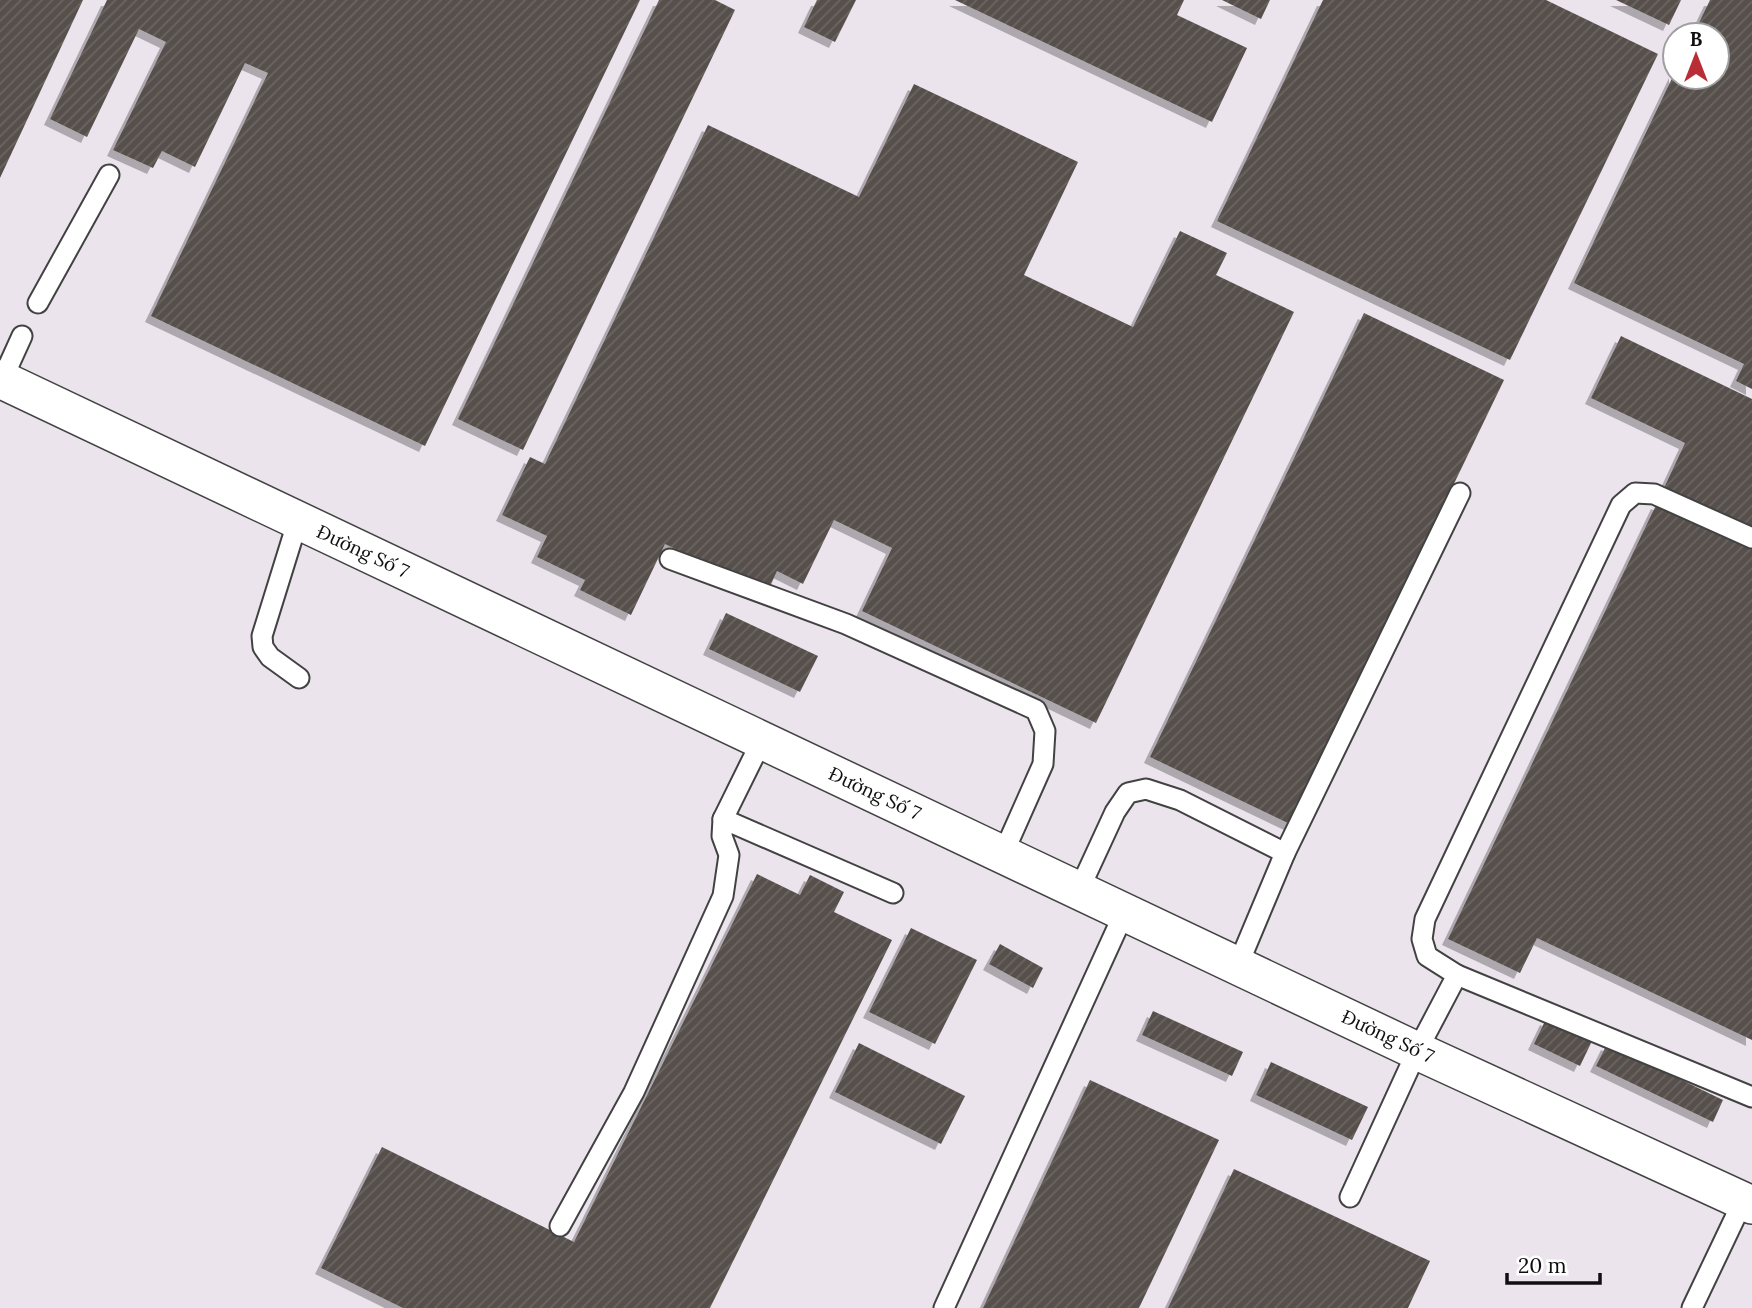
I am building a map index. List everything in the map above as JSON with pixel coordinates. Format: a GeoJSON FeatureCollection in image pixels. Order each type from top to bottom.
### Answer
{"type":"FeatureCollection","features":[{"type":"Feature","properties":{"kind":"street","name":"Đường Số 7"},"geometry":{"type":"LineString","coordinates":[[1,380],[1417,1051],[1748,1203]]}},
{"type":"Feature","properties":{"kind":"lane"},"geometry":{"type":"LineString","coordinates":[[38,303],[109,176]]}},
{"type":"Feature","properties":{"kind":"lane"},"geometry":{"type":"LineString","coordinates":[[1,380],[22,336]]}},
{"type":"Feature","properties":{"kind":"lane"},"geometry":{"type":"LineString","coordinates":[[1237,965],[1285,853],[1460,493]]}},
{"type":"Feature","properties":{"kind":"lane"},"geometry":{"type":"LineString","coordinates":[[1752,538],[1654,494],[1635,493],[1621,505],[1425,919],[1422,939],[1427,956],[1457,975],[1752,1097]]}},
{"type":"Feature","properties":{"kind":"lane"},"geometry":{"type":"LineString","coordinates":[[298,520],[262,636],[263,647],[270,657],[299,678]]}},
{"type":"Feature","properties":{"kind":"lane"},"geometry":{"type":"LineString","coordinates":[[670,559],[846,624],[1036,710],[1045,731],[1043,764],[1003,854]]}},
{"type":"Feature","properties":{"kind":"lane"},"geometry":{"type":"LineString","coordinates":[[560,1226],[634,1091],[723,896],[729,855],[722,836],[723,819],[762,740]]}},
{"type":"Feature","properties":{"kind":"lane"},"geometry":{"type":"LineString","coordinates":[[1079,890],[1115,812],[1128,793],[1146,789],[1180,800],[1285,853]]}},
{"type":"Feature","properties":{"kind":"lane"},"geometry":{"type":"LineString","coordinates":[[723,819],[893,893]]}},
{"type":"Feature","properties":{"kind":"lane"},"geometry":{"type":"LineString","coordinates":[[944,1308],[1125,911]]}},
{"type":"Feature","properties":{"kind":"lane"},"geometry":{"type":"LineString","coordinates":[[1350,1196],[1417,1051],[1457,975]]}},
{"type":"Feature","properties":{"kind":"lane"},"geometry":{"type":"LineString","coordinates":[[1692,1308],[1748,1203]]}},
{"type":"Feature","properties":{"kind":"shaded area"},"geometry":{"type":"Polygon","coordinates":[[[0,0],[1752,0],[1752,1308],[0,1308],[0,0]]]}},
{"type":"Feature","properties":{"kind":"building"},"geometry":{"type":"Polygon","coordinates":[[[0,0],[83,0],[0,178],[0,0]]]}},
{"type":"Feature","properties":{"kind":"building"},"geometry":{"type":"Polygon","coordinates":[[[107,0],[640,0],[425,446],[151,316],[268,73],[245,63],[195,167],[162,151],[153,168],[113,150],[166,42],[139,29],[87,137],[50,119],[107,0]]]}},
{"type":"Feature","properties":{"kind":"building"},"geometry":{"type":"Polygon","coordinates":[[[659,0],[715,0],[735,10],[523,450],[458,419],[659,0]]]}},
{"type":"Feature","properties":{"kind":"building"},"geometry":{"type":"Polygon","coordinates":[[[817,0],[856,0],[835,42],[804,27],[817,0]]]}},
{"type":"Feature","properties":{"kind":"building"},"geometry":{"type":"Polygon","coordinates":[[[955,0],[1184,0],[1177,15],[1247,48],[1212,122],[955,0]]]}},
{"type":"Feature","properties":{"kind":"building"},"geometry":{"type":"Polygon","coordinates":[[[1222,0],[1270,0],[1261,19],[1222,0]]]}},
{"type":"Feature","properties":{"kind":"building"},"geometry":{"type":"Polygon","coordinates":[[[1323,0],[1546,0],[1658,54],[1510,360],[1217,221],[1323,0]]]}},
{"type":"Feature","properties":{"kind":"building"},"geometry":{"type":"Polygon","coordinates":[[[1616,0],[1681,0],[1671,21],[1661,21],[1616,0]]]}},
{"type":"Feature","properties":{"kind":"building"},"geometry":{"type":"Polygon","coordinates":[[[1710,0],[1752,0],[1752,389],[1736,381],[1744,364],[1574,283],[1666,91],[1731,91],[1731,21],[1700,21],[1710,0]]]}},
{"type":"Feature","properties":{"kind":"building"},"geometry":{"type":"Polygon","coordinates":[[[914,84],[1078,162],[1024,275],[1133,327],[1180,231],[1227,253],[1216,275],[1294,312],[1096,723],[862,611],[892,548],[834,520],[803,584],[777,571],[767,593],[665,544],[631,615],[580,590],[585,580],[537,557],[547,536],[502,515],[530,457],[545,464],[708,125],[859,197],[914,84]]]}},
{"type":"Feature","properties":{"kind":"building"},"geometry":{"type":"Polygon","coordinates":[[[1364,313],[1504,380],[1290,824],[1150,757],[1364,313]]]}},
{"type":"Feature","properties":{"kind":"building"},"geometry":{"type":"Polygon","coordinates":[[[1621,336],[1752,399],[1752,530],[1664,488],[1685,443],[1591,398],[1621,336]]]}},
{"type":"Feature","properties":{"kind":"building"},"geometry":{"type":"Polygon","coordinates":[[[1657,503],[1752,548],[1752,1040],[1537,938],[1520,973],[1448,939],[1657,503]]]}},
{"type":"Feature","properties":{"kind":"building"},"geometry":{"type":"Polygon","coordinates":[[[726,613],[818,656],[800,692],[709,649],[726,613]]]}},
{"type":"Feature","properties":{"kind":"building"},"geometry":{"type":"Polygon","coordinates":[[[757,874],[800,895],[810,875],[844,892],[834,912],[892,940],[710,1308],[403,1308],[321,1268],[382,1147],[574,1242],[757,874]]]}},
{"type":"Feature","properties":{"kind":"building"},"geometry":{"type":"Polygon","coordinates":[[[911,928],[977,960],[935,1044],[869,1012],[911,928]]]}},
{"type":"Feature","properties":{"kind":"building"},"geometry":{"type":"Polygon","coordinates":[[[1000,944],[1043,968],[1033,988],[989,964],[1000,944]]]}},
{"type":"Feature","properties":{"kind":"building"},"geometry":{"type":"Polygon","coordinates":[[[1153,1011],[1243,1052],[1232,1076],[1142,1035],[1153,1011]]]}},
{"type":"Feature","properties":{"kind":"building"},"geometry":{"type":"Polygon","coordinates":[[[1546,1019],[1592,1041],[1580,1066],[1534,1044],[1546,1019]]]}},
{"type":"Feature","properties":{"kind":"building"},"geometry":{"type":"Polygon","coordinates":[[[859,1043],[965,1096],[941,1144],[835,1092],[859,1043]]]}},
{"type":"Feature","properties":{"kind":"building"},"geometry":{"type":"Polygon","coordinates":[[[1607,1044],[1723,1100],[1713,1122],[1596,1066],[1607,1044]]]}},
{"type":"Feature","properties":{"kind":"building"},"geometry":{"type":"Polygon","coordinates":[[[1271,1062],[1368,1107],[1352,1140],[1256,1095],[1271,1062]]]}},
{"type":"Feature","properties":{"kind":"building"},"geometry":{"type":"Polygon","coordinates":[[[1090,1080],[1219,1140],[1139,1308],[983,1308],[1090,1080]]]}},
{"type":"Feature","properties":{"kind":"building"},"geometry":{"type":"Polygon","coordinates":[[[1234,1169],[1430,1261],[1408,1308],[1168,1308],[1234,1169]]]}}]}
